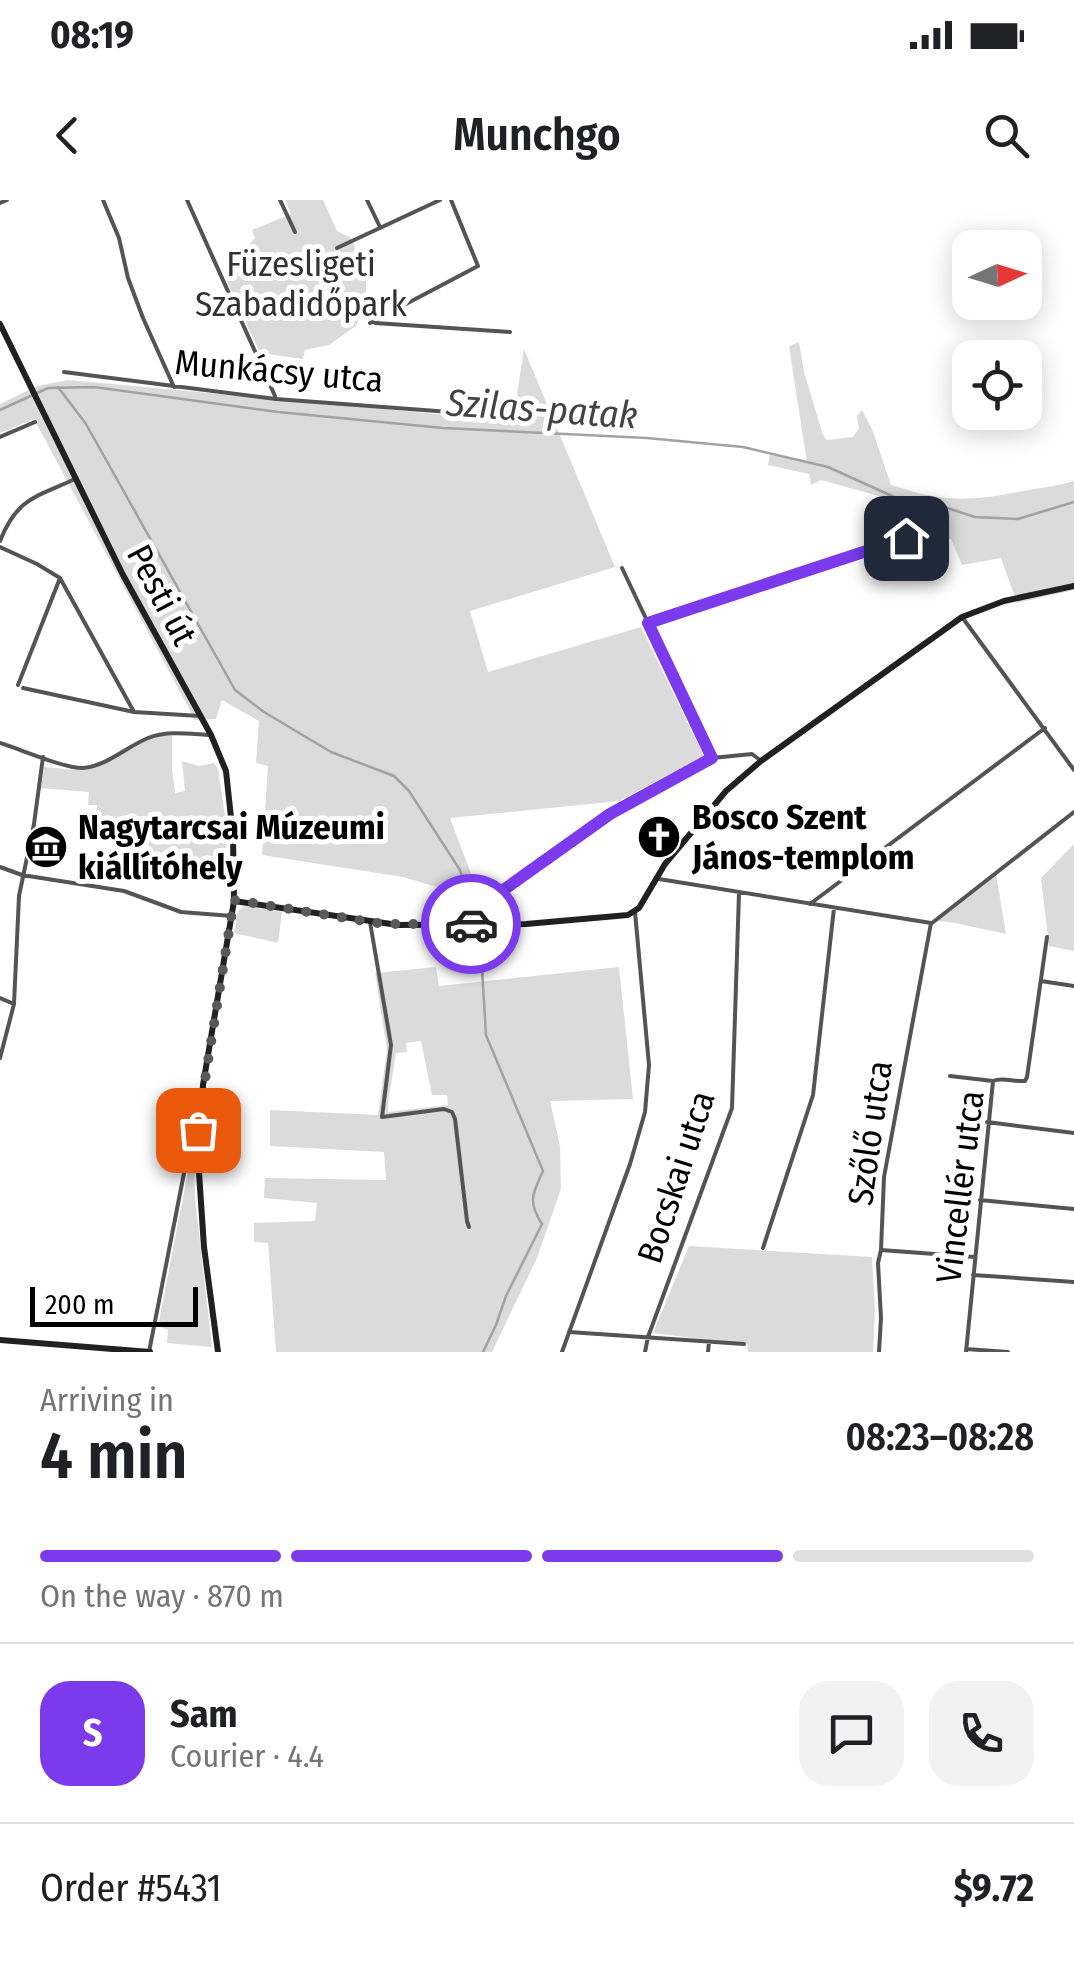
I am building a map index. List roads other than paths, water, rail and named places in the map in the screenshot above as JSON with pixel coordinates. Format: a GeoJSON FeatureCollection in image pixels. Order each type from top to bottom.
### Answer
{"type":"FeatureCollection","features":[{"type":"Feature","properties":{"kind":"main road","name":"Pesti út"},"geometry":{"type":"LineString","coordinates":[[0,324],[122,576],[226,771],[234,900],[204,1086],[198,1158],[204,1247],[218,1352]]}},
{"type":"Feature","properties":{"kind":"main road"},"geometry":{"type":"LineString","coordinates":[[234,900],[398,924],[485,924],[628,916],[642,904],[655,878],[726,791],[761,761],[962,617],[994,604],[1074,586]]}},
{"type":"Feature","properties":{"kind":"main road"},"geometry":{"type":"LineString","coordinates":[[0,1340],[147,1352]]}},
{"type":"Feature","properties":{"kind":"street"},"geometry":{"type":"LineString","coordinates":[[0,203],[7,200]]}},
{"type":"Feature","properties":{"kind":"street"},"geometry":{"type":"LineString","coordinates":[[103,200],[119,238],[128,278],[174,387]]}},
{"type":"Feature","properties":{"kind":"street"},"geometry":{"type":"LineString","coordinates":[[187,200],[276,399]]}},
{"type":"Feature","properties":{"kind":"street"},"geometry":{"type":"LineString","coordinates":[[280,200],[296,232]]}},
{"type":"Feature","properties":{"kind":"street"},"geometry":{"type":"LineString","coordinates":[[366,200],[380,227]]}},
{"type":"Feature","properties":{"kind":"street"},"geometry":{"type":"LineString","coordinates":[[337,248],[440,200]]}},
{"type":"Feature","properties":{"kind":"street"},"geometry":{"type":"LineString","coordinates":[[451,200],[478,266],[370,323],[510,332]]}},
{"type":"Feature","properties":{"kind":"street","name":"Munkácsy utca"},"geometry":{"type":"LineString","coordinates":[[64,372],[276,399],[490,414]]}},
{"type":"Feature","properties":{"kind":"street"},"geometry":{"type":"LineString","coordinates":[[0,437],[36,422]]}},
{"type":"Feature","properties":{"kind":"street"},"geometry":{"type":"LineString","coordinates":[[74,479],[18,508],[8,520],[0,544],[60,578],[134,712]]}},
{"type":"Feature","properties":{"kind":"street"},"geometry":{"type":"LineString","coordinates":[[648,623],[906,538]]}},
{"type":"Feature","properties":{"kind":"street"},"geometry":{"type":"LineString","coordinates":[[622,568],[712,758]]}},
{"type":"Feature","properties":{"kind":"street"},"geometry":{"type":"LineString","coordinates":[[60,578],[20,687],[134,712],[200,716]]}},
{"type":"Feature","properties":{"kind":"street"},"geometry":{"type":"LineString","coordinates":[[962,617],[1074,770]]}},
{"type":"Feature","properties":{"kind":"street"},"geometry":{"type":"LineString","coordinates":[[810,904],[1045,728]]}},
{"type":"Feature","properties":{"kind":"street"},"geometry":{"type":"LineString","coordinates":[[0,743],[68,767],[83,768],[151,736],[210,736]]}},
{"type":"Feature","properties":{"kind":"street"},"geometry":{"type":"LineString","coordinates":[[485,924],[486,908],[495,896],[610,814],[712,758],[752,754],[761,761]]}},
{"type":"Feature","properties":{"kind":"street"},"geometry":{"type":"LineString","coordinates":[[0,1058],[14,1004],[22,875],[43,757]]}},
{"type":"Feature","properties":{"kind":"street"},"geometry":{"type":"LineString","coordinates":[[655,878],[931,924],[1074,812]]}},
{"type":"Feature","properties":{"kind":"street"},"geometry":{"type":"LineString","coordinates":[[0,867],[22,875],[110,888],[182,912],[232,916]]}},
{"type":"Feature","properties":{"kind":"street","name":"Bocskai utca"},"geometry":{"type":"LineString","coordinates":[[645,1352],[732,1108],[739,893]]}},
{"type":"Feature","properties":{"kind":"street"},"geometry":{"type":"LineString","coordinates":[[763,1248],[813,1096],[834,908]]}},
{"type":"Feature","properties":{"kind":"street"},"geometry":{"type":"LineString","coordinates":[[562,1352],[645,1112],[649,1064],[635,912]]}},
{"type":"Feature","properties":{"kind":"street"},"geometry":{"type":"LineString","coordinates":[[370,922],[391,1045],[382,1117],[444,1109],[452,1112],[469,1228]]}},
{"type":"Feature","properties":{"kind":"street","name":"Szőlő utca"},"geometry":{"type":"LineString","coordinates":[[879,1352],[878,1275],[884,1178],[931,924]]}},
{"type":"Feature","properties":{"kind":"street","name":"Vincellér utca"},"geometry":{"type":"LineString","coordinates":[[966,1350],[993,1081],[1025,1081],[1046,937]]}},
{"type":"Feature","properties":{"kind":"street"},"geometry":{"type":"LineString","coordinates":[[1041,981],[1074,986]]}},
{"type":"Feature","properties":{"kind":"street"},"geometry":{"type":"LineString","coordinates":[[0,998],[14,1004]]}},
{"type":"Feature","properties":{"kind":"street"},"geometry":{"type":"LineString","coordinates":[[950,1076],[993,1081]]}},
{"type":"Feature","properties":{"kind":"street"},"geometry":{"type":"LineString","coordinates":[[988,1122],[1074,1133]]}},
{"type":"Feature","properties":{"kind":"street"},"geometry":{"type":"LineString","coordinates":[[147,1352],[186,1168],[198,1158]]}},
{"type":"Feature","properties":{"kind":"street"},"geometry":{"type":"LineString","coordinates":[[980,1200],[1074,1209]]}},
{"type":"Feature","properties":{"kind":"street"},"geometry":{"type":"LineString","coordinates":[[881,1250],[974,1257]]}},
{"type":"Feature","properties":{"kind":"street"},"geometry":{"type":"LineString","coordinates":[[973,1275],[1074,1282]]}},
{"type":"Feature","properties":{"kind":"street"},"geometry":{"type":"LineString","coordinates":[[569,1332],[744,1344]]}},
{"type":"Feature","properties":{"kind":"street"},"geometry":{"type":"LineString","coordinates":[[708,1352],[709,1342]]}},
{"type":"Feature","properties":{"kind":"street"},"geometry":{"type":"LineString","coordinates":[[966,1350],[1008,1352]]}},
{"type":"Feature","properties":{"kind":"waterway"},"geometry":{"type":"LineString","coordinates":[[58,387],[86,424],[235,690],[331,752],[394,776],[409,791],[460,870],[473,912]]}},
{"type":"Feature","properties":{"kind":"waterway","name":"Szilas-patak"},"geometry":{"type":"LineString","coordinates":[[0,410],[48,388],[94,387],[278,412],[443,428],[743,447],[828,467],[903,501],[938,505],[975,517],[1018,519],[1074,502]]}},
{"type":"Feature","properties":{"kind":"waterway"},"geometry":{"type":"LineString","coordinates":[[480,936],[486,1035],[543,1171],[533,1197],[542,1224],[483,1352]]}},
{"type":"Feature","properties":{"kind":"place","name":"Bosco Szent János-templom"},"geometry":{"type":"Point","coordinates":[659,837]}},
{"type":"Feature","properties":{"kind":"place","name":"Nagytarcsai Múzeumi kiállítóhely"},"geometry":{"type":"Point","coordinates":[46,847]}},
{"type":"Feature","properties":{"kind":"park label","name":"Füzesligeti Szabadidőpark"},"geometry":{"type":"Point","coordinates":[301,284]}}]}
